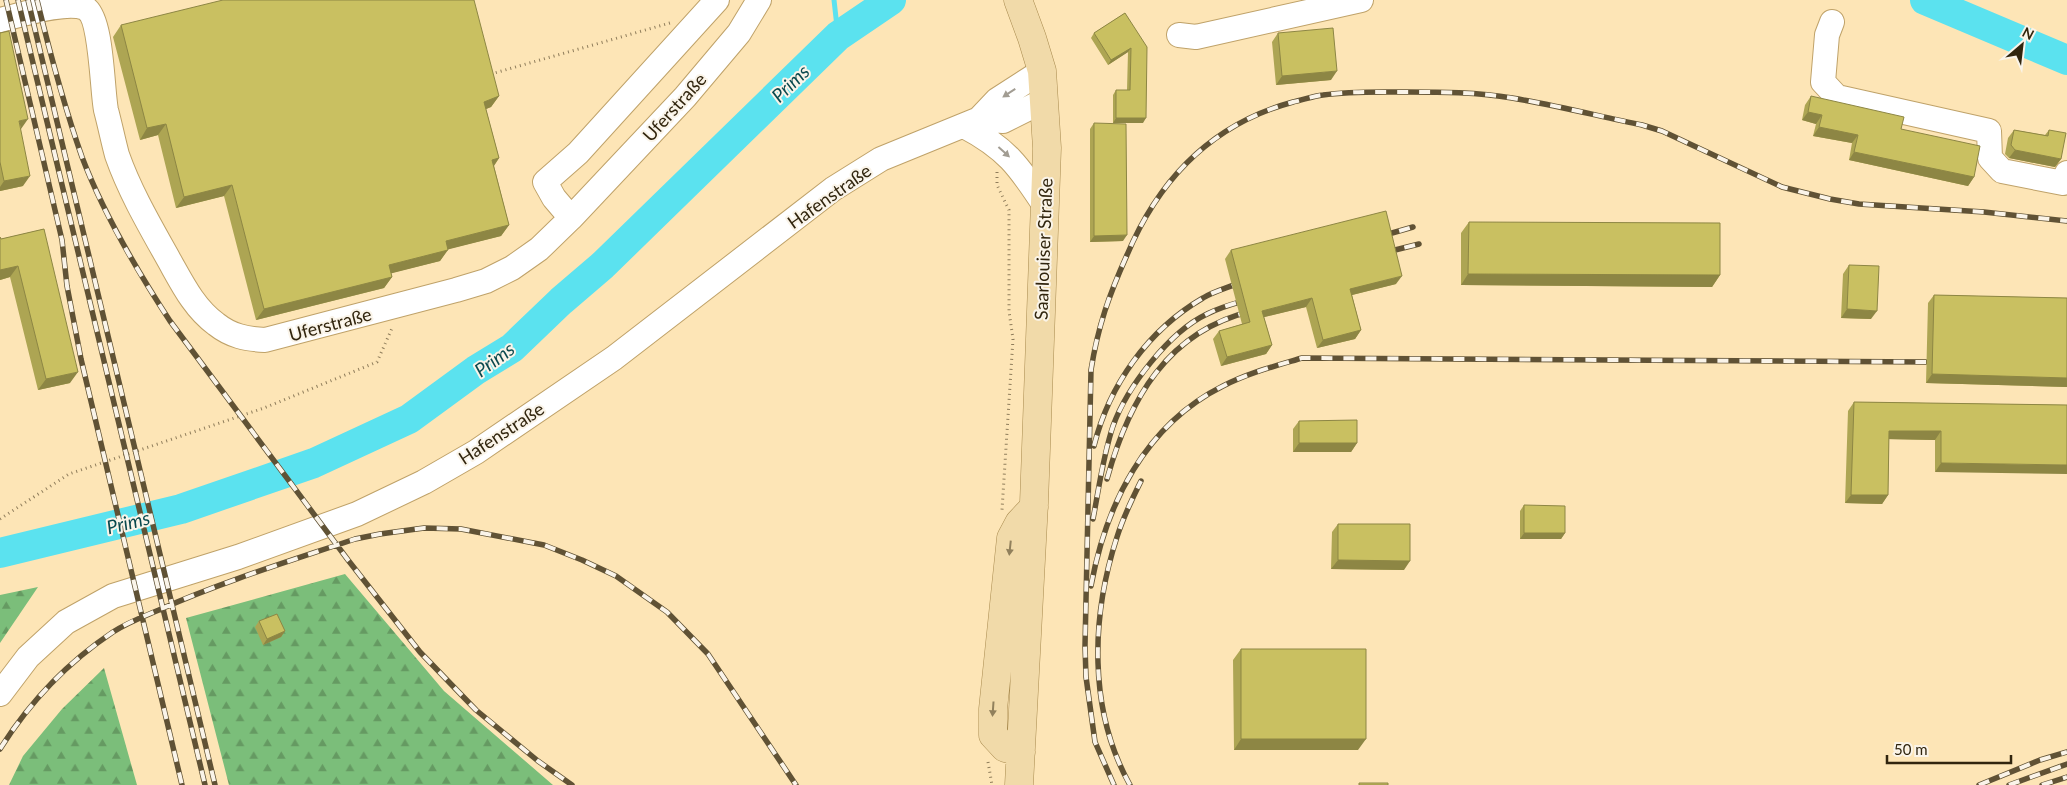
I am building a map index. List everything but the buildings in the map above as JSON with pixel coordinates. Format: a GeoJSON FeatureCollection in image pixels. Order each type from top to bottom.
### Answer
{"type":"FeatureCollection","features":[{"type":"Feature","properties":{"kind":"main road","name":"Saarlouiser Straße"},"geometry":{"type":"LineString","coordinates":[[1018,0],[1042,71],[1047,148],[1034,505],[1019,785]]}},
{"type":"Feature","properties":{"kind":"street"},"geometry":{"type":"LineString","coordinates":[[571,218],[554,198],[545,182],[578,153],[717,0]]}},
{"type":"Feature","properties":{"kind":"street","name":"Uferstraße"},"geometry":{"type":"LineString","coordinates":[[0,20],[60,6],[90,5],[98,37],[106,107],[117,154],[134,197],[189,296],[214,323],[231,334],[248,340],[265,340],[486,281],[512,268],[539,249],[571,218],[685,97],[739,33],[759,0]]}},
{"type":"Feature","properties":{"kind":"street"},"geometry":{"type":"LineString","coordinates":[[1179,35],[1196,36],[1361,0]]}},
{"type":"Feature","properties":{"kind":"street"},"geometry":{"type":"LineString","coordinates":[[1832,22],[1827,34],[1823,82],[1837,97],[1989,131],[1990,158],[2002,171],[2064,183],[2067,173]]}},
{"type":"Feature","properties":{"kind":"street","name":"Hafenstraße"},"geometry":{"type":"LineString","coordinates":[[0,694],[28,657],[66,622],[113,596],[238,557],[356,514],[424,482],[469,456],[614,358],[833,188],[881,159],[972,122],[997,100],[1042,71]]}},
{"type":"Feature","properties":{"kind":"street","name":"Hafenstraße"},"geometry":{"type":"LineString","coordinates":[[972,122],[1003,121],[1044,100]]}},
{"type":"Feature","properties":{"kind":"street"},"geometry":{"type":"LineString","coordinates":[[972,122],[1008,154],[1045,206]]}},
{"type":"Feature","properties":{"kind":"path"},"geometry":{"type":"LineString","coordinates":[[483,76],[675,21]]}},
{"type":"Feature","properties":{"kind":"path"},"geometry":{"type":"LineString","coordinates":[[1002,514],[1014,339],[1009,312],[1009,210],[996,180],[998,167],[1008,154]]}},
{"type":"Feature","properties":{"kind":"path"},"geometry":{"type":"LineString","coordinates":[[0,519],[69,474],[264,408],[377,362],[402,304]]}},
{"type":"Feature","properties":{"kind":"path"},"geometry":{"type":"LineString","coordinates":[[988,759],[992,785]]}},
{"type":"Feature","properties":{"kind":"green space"},"geometry":{"type":"Polygon","coordinates":[[[345,574],[444,691],[553,785],[229,785],[186,618],[345,574]]]}},
{"type":"Feature","properties":{"kind":"green space"},"geometry":{"type":"Polygon","coordinates":[[[38,587],[0,643],[0,595],[38,587]]]}},
{"type":"Feature","properties":{"kind":"green space"},"geometry":{"type":"Polygon","coordinates":[[[104,668],[137,785],[9,785],[23,756],[62,709],[104,668]]]}},
{"type":"Feature","properties":{"kind":"waterway"},"geometry":{"type":"LineString","coordinates":[[834,0],[838,36]]}},
{"type":"Feature","properties":{"kind":"waterway","name":"Prims"},"geometry":{"type":"LineString","coordinates":[[0,553],[181,509],[314,463],[409,419],[476,370],[512,348],[561,301],[603,265],[838,36],[891,0]]}},
{"type":"Feature","properties":{"kind":"waterway","name":"Prims"},"geometry":{"type":"LineString","coordinates":[[1925,0],[2067,60]]}},
{"type":"Feature","properties":{"kind":"railway"},"geometry":{"type":"LineString","coordinates":[[6,0],[62,240],[67,286],[81,359],[182,785]]}},
{"type":"Feature","properties":{"kind":"railway"},"geometry":{"type":"LineString","coordinates":[[18,0],[205,785]]}},
{"type":"Feature","properties":{"kind":"railway"},"geometry":{"type":"LineString","coordinates":[[28,0],[215,785]]}},
{"type":"Feature","properties":{"kind":"railway"},"geometry":{"type":"LineString","coordinates":[[37,0],[63,99],[91,179],[122,241],[170,321],[348,560],[420,652],[476,710],[538,761],[572,785]]}},
{"type":"Feature","properties":{"kind":"railway"},"geometry":{"type":"LineString","coordinates":[[1114,785],[1095,742],[1086,677],[1085,646],[1091,370],[1101,325],[1115,284],[1140,228],[1155,202],[1172,179],[1192,158],[1213,140],[1237,124],[1293,102],[1333,94],[1432,92],[1499,96],[1560,107],[1662,131],[1782,187],[1830,199],[1859,204],[1984,212],[2067,221]]}},
{"type":"Feature","properties":{"kind":"railway"},"geometry":{"type":"LineString","coordinates":[[1378,237],[1413,227]]}},
{"type":"Feature","properties":{"kind":"railway"},"geometry":{"type":"LineString","coordinates":[[1383,253],[1419,244]]}},
{"type":"Feature","properties":{"kind":"railway"},"geometry":{"type":"LineString","coordinates":[[1094,446],[1101,423],[1121,381],[1148,343],[1183,311],[1203,298],[1245,280]]}},
{"type":"Feature","properties":{"kind":"railway"},"geometry":{"type":"LineString","coordinates":[[1093,519],[1104,460],[1113,426],[1128,395],[1139,378],[1164,347],[1193,322],[1217,309],[1250,299]]}},
{"type":"Feature","properties":{"kind":"railway"},"geometry":{"type":"LineString","coordinates":[[1107,479],[1127,422],[1140,396],[1156,373],[1175,352],[1197,335],[1222,321],[1252,311]]}},
{"type":"Feature","properties":{"kind":"railway"},"geometry":{"type":"LineString","coordinates":[[1091,586],[1107,526],[1119,497],[1133,470],[1151,445],[1172,422],[1196,402],[1232,381],[1302,358],[1926,362]]}},
{"type":"Feature","properties":{"kind":"railway"},"geometry":{"type":"LineString","coordinates":[[1130,785],[1116,756],[1107,726],[1101,695],[1098,663],[1099,631],[1102,599],[1108,568],[1122,523],[1141,481]]}},
{"type":"Feature","properties":{"kind":"railway"},"geometry":{"type":"LineString","coordinates":[[0,749],[11,732],[50,684],[80,656],[113,632],[131,622],[233,580],[355,539],[424,528],[461,529],[544,545],[582,560],[616,576],[667,612],[708,654],[796,785]]}},
{"type":"Feature","properties":{"kind":"railway"},"geometry":{"type":"LineString","coordinates":[[1979,785],[2040,760],[2067,752]]}},
{"type":"Feature","properties":{"kind":"railway"},"geometry":{"type":"LineString","coordinates":[[2009,785],[2067,764]]}},
{"type":"Feature","properties":{"kind":"railway"},"geometry":{"type":"LineString","coordinates":[[2042,785],[2067,777]]}}]}
